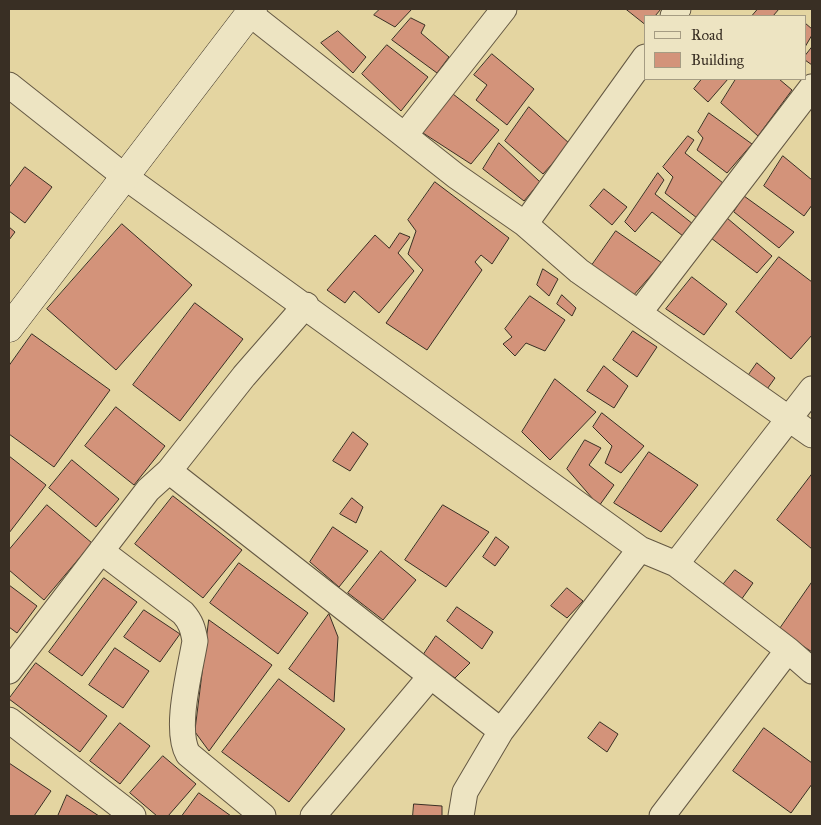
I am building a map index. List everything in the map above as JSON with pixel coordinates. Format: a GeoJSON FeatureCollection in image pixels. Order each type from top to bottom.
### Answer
{"type":"FeatureCollection","features":[{"type":"Feature","properties":{"kind":"street"},"geometry":{"type":"LineString","coordinates":[[405,135],[504,9]]}},
{"type":"Feature","properties":{"kind":"street"},"geometry":{"type":"LineString","coordinates":[[9,328],[251,11],[456,176],[525,224],[579,271],[812,435]]}},
{"type":"Feature","properties":{"kind":"street"},"geometry":{"type":"LineString","coordinates":[[525,224],[554,186],[644,57]]}},
{"type":"Feature","properties":{"kind":"street"},"geometry":{"type":"LineString","coordinates":[[9,85],[124,176],[306,305],[640,549],[676,564],[788,650],[812,671]]}},
{"type":"Feature","properties":{"kind":"street"},"geometry":{"type":"LineString","coordinates":[[640,314],[812,88]]}},
{"type":"Feature","properties":{"kind":"street"},"geometry":{"type":"LineString","coordinates":[[9,671],[148,490],[169,470],[244,376],[306,305]]}},
{"type":"Feature","properties":{"kind":"street"},"geometry":{"type":"LineString","coordinates":[[676,564],[812,389]]}},
{"type":"Feature","properties":{"kind":"street"},"geometry":{"type":"LineString","coordinates":[[169,470],[501,731]]}},
{"type":"Feature","properties":{"kind":"street"},"geometry":{"type":"LineString","coordinates":[[461,816],[464,792],[501,731],[640,549]]}},
{"type":"Feature","properties":{"kind":"street"},"geometry":{"type":"LineString","coordinates":[[101,551],[183,613],[190,621],[195,641],[182,726],[183,746],[188,754],[263,816]]}},
{"type":"Feature","properties":{"kind":"street"},"geometry":{"type":"LineString","coordinates":[[669,814],[788,650]]}},
{"type":"Feature","properties":{"kind":"street"},"geometry":{"type":"LineString","coordinates":[[313,816],[430,677]]}},
{"type":"Feature","properties":{"kind":"street"},"geometry":{"type":"LineString","coordinates":[[9,720],[133,816]]}},
{"type":"Feature","properties":{"kind":"building"},"geometry":{"type":"Polygon","coordinates":[[[380,9],[412,9],[395,27],[374,15],[380,9]]]}},
{"type":"Feature","properties":{"kind":"building"},"geometry":{"type":"Polygon","coordinates":[[[626,9],[661,9],[656,15],[644,15],[644,23],[626,9]]]}},
{"type":"Feature","properties":{"kind":"building"},"geometry":{"type":"Polygon","coordinates":[[[758,9],[779,9],[774,15],[753,15],[758,9]]]}},
{"type":"Feature","properties":{"kind":"building"},"geometry":{"type":"Polygon","coordinates":[[[411,18],[425,25],[421,33],[449,57],[437,73],[392,40],[411,18]]]}},
{"type":"Feature","properties":{"kind":"building"},"geometry":{"type":"Polygon","coordinates":[[[806,24],[812,29],[812,35],[806,45],[806,24]]]}},
{"type":"Feature","properties":{"kind":"building"},"geometry":{"type":"Polygon","coordinates":[[[338,31],[366,57],[353,73],[321,43],[338,31]]]}},
{"type":"Feature","properties":{"kind":"building"},"geometry":{"type":"Polygon","coordinates":[[[387,45],[428,77],[401,111],[362,74],[387,45]]]}},
{"type":"Feature","properties":{"kind":"building"},"geometry":{"type":"Polygon","coordinates":[[[812,47],[812,65],[806,61],[806,55],[812,47]]]}},
{"type":"Feature","properties":{"kind":"building"},"geometry":{"type":"Polygon","coordinates":[[[492,54],[534,89],[507,125],[476,100],[487,85],[474,75],[492,54]]]}},
{"type":"Feature","properties":{"kind":"building"},"geometry":{"type":"Polygon","coordinates":[[[701,80],[727,80],[708,102],[694,89],[701,80]]]}},
{"type":"Feature","properties":{"kind":"building"},"geometry":{"type":"Polygon","coordinates":[[[735,80],[780,80],[792,90],[758,136],[721,103],[735,80]]]}},
{"type":"Feature","properties":{"kind":"building"},"geometry":{"type":"Polygon","coordinates":[[[453,94],[499,130],[471,164],[423,133],[453,94]]]}},
{"type":"Feature","properties":{"kind":"building"},"geometry":{"type":"Polygon","coordinates":[[[529,107],[570,144],[543,174],[505,141],[529,107]]]}},
{"type":"Feature","properties":{"kind":"building"},"geometry":{"type":"Polygon","coordinates":[[[709,113],[752,144],[727,173],[697,150],[703,138],[698,132],[709,113]]]}},
{"type":"Feature","properties":{"kind":"building"},"geometry":{"type":"Polygon","coordinates":[[[688,136],[694,140],[685,153],[723,183],[697,218],[665,193],[673,177],[663,167],[688,136]]]}},
{"type":"Feature","properties":{"kind":"building"},"geometry":{"type":"Polygon","coordinates":[[[499,143],[540,182],[524,201],[483,169],[499,143]]]}},
{"type":"Feature","properties":{"kind":"building"},"geometry":{"type":"Polygon","coordinates":[[[783,156],[812,180],[812,205],[804,216],[764,186],[783,156]]]}},
{"type":"Feature","properties":{"kind":"building"},"geometry":{"type":"Polygon","coordinates":[[[25,167],[52,187],[25,223],[9,211],[9,188],[25,167]]]}},
{"type":"Feature","properties":{"kind":"building"},"geometry":{"type":"Polygon","coordinates":[[[658,173],[664,180],[655,194],[693,224],[683,236],[652,212],[635,232],[625,222],[658,173]]]}},
{"type":"Feature","properties":{"kind":"building"},"geometry":{"type":"Polygon","coordinates":[[[435,182],[509,238],[492,264],[481,255],[475,262],[482,270],[427,350],[386,323],[423,270],[408,254],[416,231],[408,220],[435,182]]]}},
{"type":"Feature","properties":{"kind":"building"},"geometry":{"type":"Polygon","coordinates":[[[604,189],[627,207],[612,225],[590,206],[604,189]]]}},
{"type":"Feature","properties":{"kind":"building"},"geometry":{"type":"Polygon","coordinates":[[[744,196],[794,232],[779,248],[734,212],[744,196]]]}},
{"type":"Feature","properties":{"kind":"building"},"geometry":{"type":"Polygon","coordinates":[[[727,218],[772,256],[757,273],[711,238],[727,218]]]}},
{"type":"Feature","properties":{"kind":"building"},"geometry":{"type":"Polygon","coordinates":[[[122,224],[192,285],[116,370],[47,309],[122,224]]]}},
{"type":"Feature","properties":{"kind":"building"},"geometry":{"type":"Polygon","coordinates":[[[9,227],[15,232],[9,240],[9,227]]]}},
{"type":"Feature","properties":{"kind":"building"},"geometry":{"type":"Polygon","coordinates":[[[616,231],[662,263],[632,297],[590,268],[616,231]]]}},
{"type":"Feature","properties":{"kind":"building"},"geometry":{"type":"Polygon","coordinates":[[[400,233],[410,237],[398,253],[414,271],[379,313],[354,291],[345,303],[327,290],[375,235],[389,248],[400,233]]]}},
{"type":"Feature","properties":{"kind":"building"},"geometry":{"type":"Polygon","coordinates":[[[779,257],[812,282],[812,335],[791,359],[736,312],[779,257]]]}},
{"type":"Feature","properties":{"kind":"building"},"geometry":{"type":"Polygon","coordinates":[[[543,269],[558,279],[549,296],[537,285],[543,269]]]}},
{"type":"Feature","properties":{"kind":"building"},"geometry":{"type":"Polygon","coordinates":[[[692,277],[727,304],[704,335],[666,309],[692,277]]]}},
{"type":"Feature","properties":{"kind":"building"},"geometry":{"type":"Polygon","coordinates":[[[562,295],[576,308],[572,316],[557,304],[562,295]]]}},
{"type":"Feature","properties":{"kind":"building"},"geometry":{"type":"Polygon","coordinates":[[[530,296],[565,320],[545,351],[526,343],[515,356],[503,344],[512,337],[505,329],[530,296]]]}},
{"type":"Feature","properties":{"kind":"building"},"geometry":{"type":"Polygon","coordinates":[[[195,303],[243,339],[180,421],[133,385],[195,303]]]}},
{"type":"Feature","properties":{"kind":"building"},"geometry":{"type":"Polygon","coordinates":[[[633,331],[657,347],[637,377],[613,360],[633,331]]]}},
{"type":"Feature","properties":{"kind":"building"},"geometry":{"type":"Polygon","coordinates":[[[32,334],[110,390],[54,467],[9,434],[9,366],[32,334]]]}},
{"type":"Feature","properties":{"kind":"building"},"geometry":{"type":"Polygon","coordinates":[[[757,363],[775,378],[765,392],[748,376],[757,363]]]}},
{"type":"Feature","properties":{"kind":"building"},"geometry":{"type":"Polygon","coordinates":[[[604,366],[628,386],[614,408],[587,391],[604,366]]]}},
{"type":"Feature","properties":{"kind":"building"},"geometry":{"type":"Polygon","coordinates":[[[555,379],[596,412],[550,460],[522,432],[555,379]]]}},
{"type":"Feature","properties":{"kind":"building"},"geometry":{"type":"Polygon","coordinates":[[[116,407],[165,446],[134,485],[85,446],[116,407]]]}},
{"type":"Feature","properties":{"kind":"building"},"geometry":{"type":"Polygon","coordinates":[[[602,413],[644,446],[621,473],[605,463],[612,446],[593,427],[602,413]]]}},
{"type":"Feature","properties":{"kind":"building"},"geometry":{"type":"Polygon","coordinates":[[[353,432],[368,444],[350,471],[333,461],[353,432]]]}},
{"type":"Feature","properties":{"kind":"building"},"geometry":{"type":"Polygon","coordinates":[[[585,440],[601,448],[589,465],[614,485],[599,506],[567,469],[585,440]]]}},
{"type":"Feature","properties":{"kind":"building"},"geometry":{"type":"Polygon","coordinates":[[[649,452],[698,485],[661,532],[614,503],[649,452]]]}},
{"type":"Feature","properties":{"kind":"building"},"geometry":{"type":"Polygon","coordinates":[[[9,456],[46,485],[9,533],[9,456]]]}},
{"type":"Feature","properties":{"kind":"building"},"geometry":{"type":"Polygon","coordinates":[[[72,460],[119,499],[96,527],[49,488],[72,460]]]}},
{"type":"Feature","properties":{"kind":"building"},"geometry":{"type":"Polygon","coordinates":[[[812,474],[812,549],[777,520],[812,474]]]}},
{"type":"Feature","properties":{"kind":"building"},"geometry":{"type":"Polygon","coordinates":[[[173,496],[242,550],[203,598],[135,544],[173,496]]]}},
{"type":"Feature","properties":{"kind":"building"},"geometry":{"type":"Polygon","coordinates":[[[352,498],[363,507],[356,523],[340,514],[352,498]]]}},
{"type":"Feature","properties":{"kind":"building"},"geometry":{"type":"Polygon","coordinates":[[[47,505],[92,543],[44,600],[9,570],[9,550],[47,505]]]}},
{"type":"Feature","properties":{"kind":"building"},"geometry":{"type":"Polygon","coordinates":[[[443,505],[489,532],[446,587],[405,560],[443,505]]]}},
{"type":"Feature","properties":{"kind":"building"},"geometry":{"type":"Polygon","coordinates":[[[333,527],[368,551],[339,587],[310,562],[333,527]]]}},
{"type":"Feature","properties":{"kind":"building"},"geometry":{"type":"Polygon","coordinates":[[[496,537],[509,547],[495,566],[483,557],[496,537]]]}},
{"type":"Feature","properties":{"kind":"building"},"geometry":{"type":"Polygon","coordinates":[[[381,551],[416,580],[383,620],[348,593],[381,551]]]}},
{"type":"Feature","properties":{"kind":"building"},"geometry":{"type":"Polygon","coordinates":[[[239,563],[308,613],[278,654],[210,603],[239,563]]]}},
{"type":"Feature","properties":{"kind":"building"},"geometry":{"type":"Polygon","coordinates":[[[735,570],[753,583],[741,600],[722,586],[735,570]]]}},
{"type":"Feature","properties":{"kind":"building"},"geometry":{"type":"Polygon","coordinates":[[[104,578],[137,602],[82,676],[49,652],[104,578]]]}},
{"type":"Feature","properties":{"kind":"building"},"geometry":{"type":"Polygon","coordinates":[[[812,582],[812,652],[779,630],[812,582]]]}},
{"type":"Feature","properties":{"kind":"building"},"geometry":{"type":"Polygon","coordinates":[[[9,585],[37,606],[17,633],[9,627],[9,585]]]}},
{"type":"Feature","properties":{"kind":"building"},"geometry":{"type":"Polygon","coordinates":[[[567,588],[583,601],[567,618],[551,606],[567,588]]]}},
{"type":"Feature","properties":{"kind":"building"},"geometry":{"type":"Polygon","coordinates":[[[457,607],[493,632],[482,649],[447,621],[457,607]]]}},
{"type":"Feature","properties":{"kind":"building"},"geometry":{"type":"Polygon","coordinates":[[[144,610],[180,634],[160,662],[124,637],[144,610]]]}},
{"type":"Feature","properties":{"kind":"building"},"geometry":{"type":"Polygon","coordinates":[[[329,614],[338,637],[334,702],[289,669],[329,614]]]}},
{"type":"Feature","properties":{"kind":"building"},"geometry":{"type":"Polygon","coordinates":[[[209,620],[272,665],[209,751],[195,732],[209,620]]]}},
{"type":"Feature","properties":{"kind":"building"},"geometry":{"type":"Polygon","coordinates":[[[436,636],[470,663],[455,678],[422,657],[436,636]]]}},
{"type":"Feature","properties":{"kind":"building"},"geometry":{"type":"Polygon","coordinates":[[[115,648],[149,671],[123,708],[89,685],[115,648]]]}},
{"type":"Feature","properties":{"kind":"building"},"geometry":{"type":"Polygon","coordinates":[[[36,663],[107,716],[80,752],[9,699],[36,663]]]}},
{"type":"Feature","properties":{"kind":"building"},"geometry":{"type":"Polygon","coordinates":[[[279,679],[345,729],[289,802],[222,752],[279,679]]]}},
{"type":"Feature","properties":{"kind":"building"},"geometry":{"type":"Polygon","coordinates":[[[600,722],[618,734],[607,752],[588,738],[600,722]]]}},
{"type":"Feature","properties":{"kind":"building"},"geometry":{"type":"Polygon","coordinates":[[[120,723],[150,746],[120,784],[90,761],[120,723]]]}},
{"type":"Feature","properties":{"kind":"building"},"geometry":{"type":"Polygon","coordinates":[[[764,728],[812,763],[812,784],[791,813],[733,771],[764,728]]]}},
{"type":"Feature","properties":{"kind":"building"},"geometry":{"type":"Polygon","coordinates":[[[163,756],[196,784],[168,816],[157,816],[130,793],[163,756]]]}},
{"type":"Feature","properties":{"kind":"building"},"geometry":{"type":"Polygon","coordinates":[[[9,763],[51,791],[34,816],[9,816],[9,763]]]}},
{"type":"Feature","properties":{"kind":"building"},"geometry":{"type":"Polygon","coordinates":[[[199,793],[231,816],[182,816],[199,793]]]}},
{"type":"Feature","properties":{"kind":"building"},"geometry":{"type":"Polygon","coordinates":[[[67,795],[99,816],[58,816],[67,795]]]}},
{"type":"Feature","properties":{"kind":"building"},"geometry":{"type":"Polygon","coordinates":[[[414,804],[442,806],[442,816],[413,816],[414,804]]]}}]}
